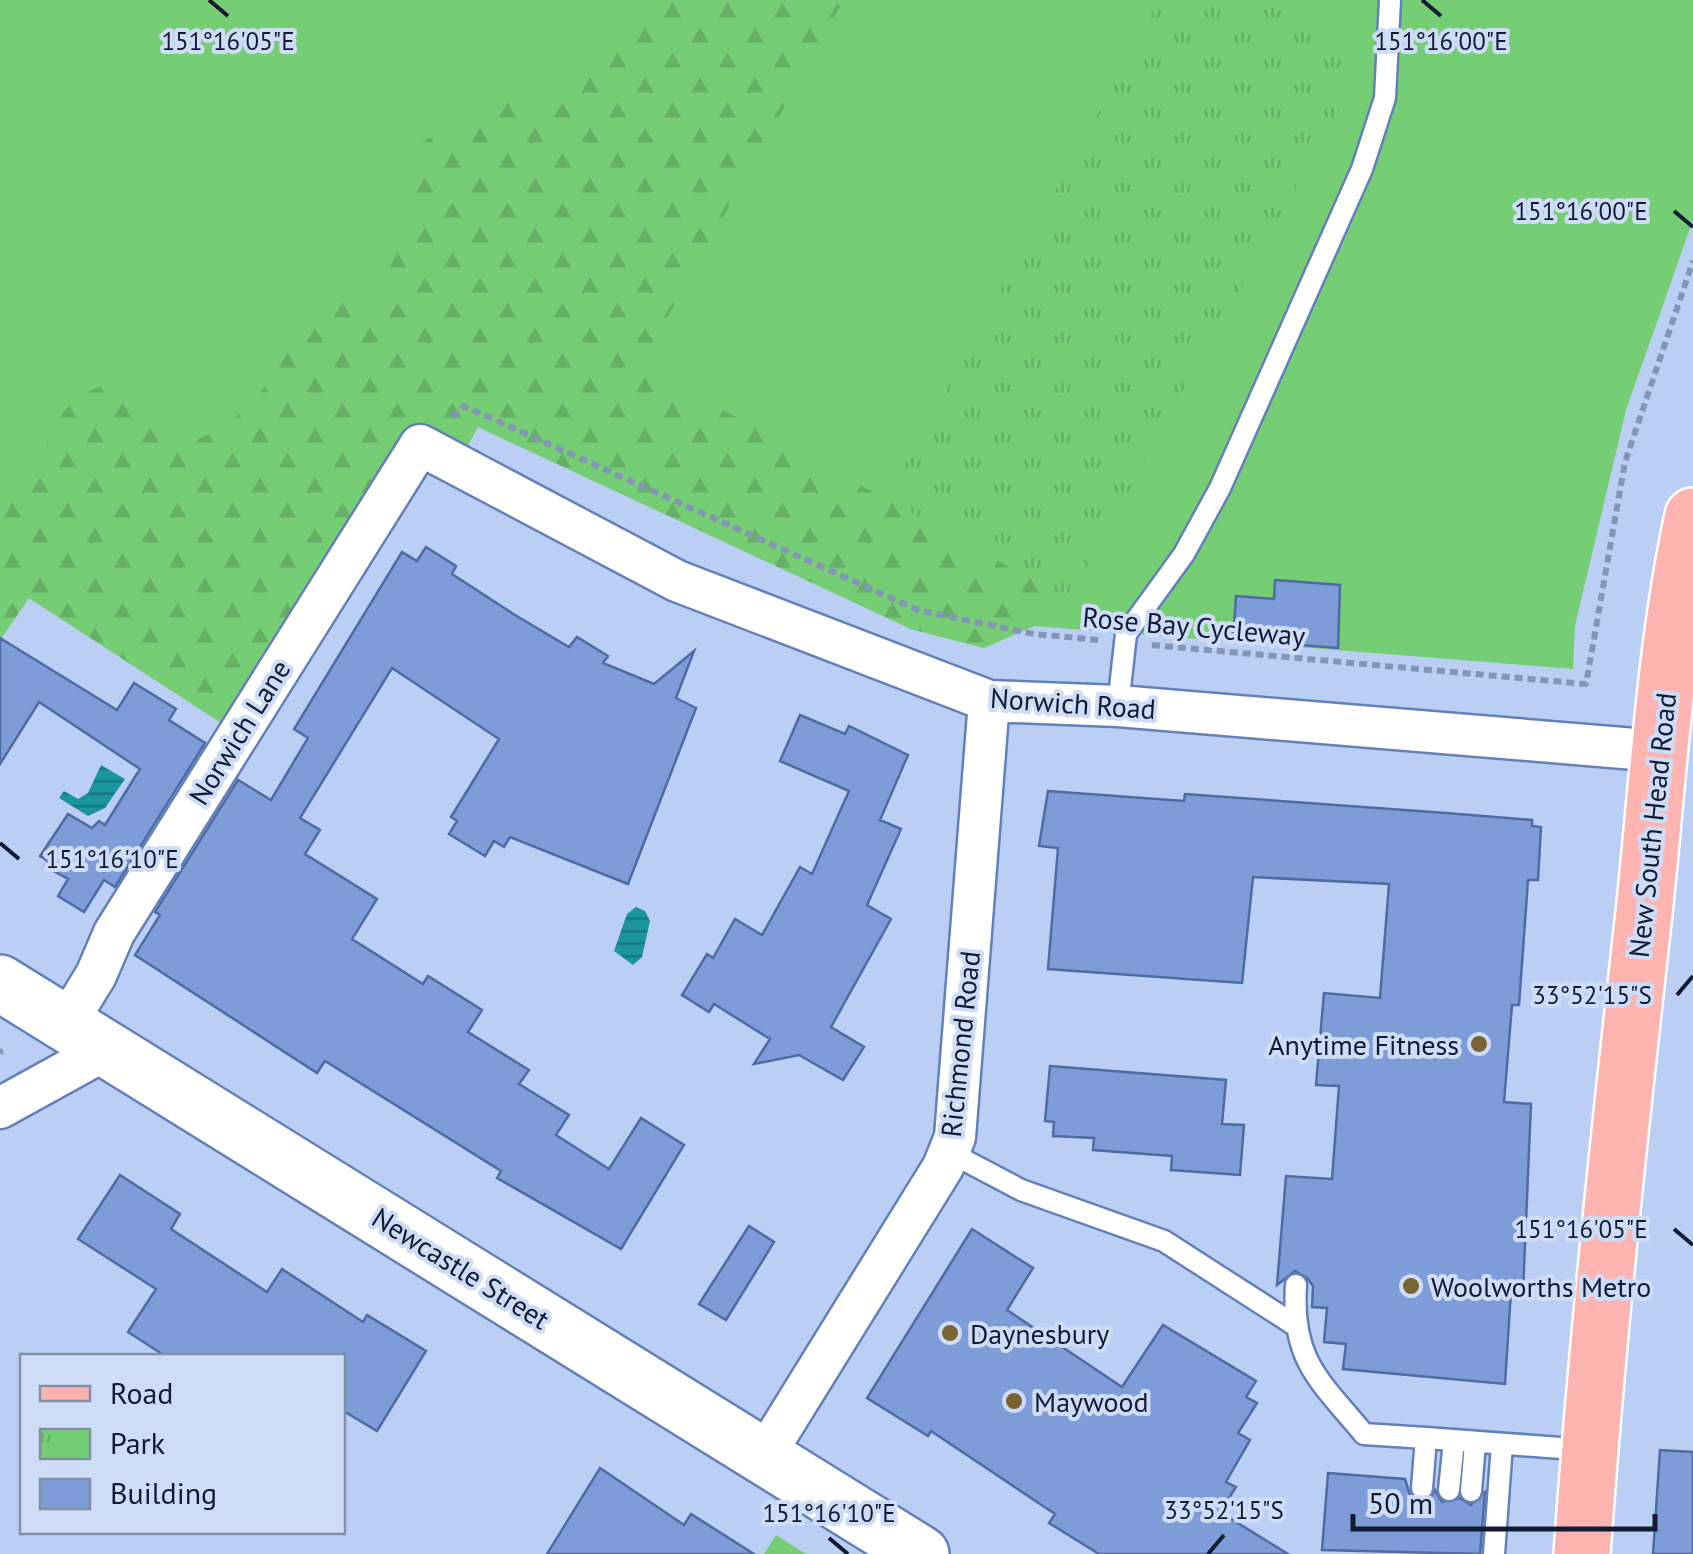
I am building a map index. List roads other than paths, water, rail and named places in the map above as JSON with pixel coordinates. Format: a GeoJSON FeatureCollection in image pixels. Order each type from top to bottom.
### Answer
{"type":"FeatureCollection","features":[{"type":"Feature","properties":{"kind":"main road","name":"New South Head Road"},"geometry":{"type":"LineString","coordinates":[[1582,1554],[1659,751],[1673,631],[1693,516]]}},
{"type":"Feature","properties":{"kind":"street","name":"Norwich Road"},"geometry":{"type":"LineString","coordinates":[[420,445],[677,581],[989,701],[1118,706],[1659,751]]}},
{"type":"Feature","properties":{"kind":"street","name":"Norwich Lane"},"geometry":{"type":"LineString","coordinates":[[87,1036],[96,975],[124,916],[420,445]]}},
{"type":"Feature","properties":{"kind":"street","name":"Richmond Road"},"geometry":{"type":"LineString","coordinates":[[764,1456],[950,1152],[955,1136],[989,701]]}},
{"type":"Feature","properties":{"kind":"street","name":"Newcastle Street"},"geometry":{"type":"LineString","coordinates":[[0,983],[921,1554]]}},
{"type":"Feature","properties":{"kind":"street"},"geometry":{"type":"LineString","coordinates":[[0,1108],[87,1036]]}},
{"type":"Feature","properties":{"kind":"lane"},"geometry":{"type":"LineString","coordinates":[[1118,706],[1126,634],[1184,554],[1220,488],[1362,169],[1385,98],[1390,0]]}},
{"type":"Feature","properties":{"kind":"lane"},"geometry":{"type":"LineString","coordinates":[[950,1152],[1021,1190],[1164,1241],[1293,1324]]}},
{"type":"Feature","properties":{"kind":"lane"},"geometry":{"type":"LineString","coordinates":[[1296,1286],[1293,1324],[1306,1363],[1364,1434],[1590,1450]]}},
{"type":"Feature","properties":{"kind":"lane"},"geometry":{"type":"LineString","coordinates":[[1422,1488],[1426,1438]]}},
{"type":"Feature","properties":{"kind":"lane"},"geometry":{"type":"LineString","coordinates":[[1450,1490],[1464,1442]]}},
{"type":"Feature","properties":{"kind":"lane"},"geometry":{"type":"LineString","coordinates":[[1464,1442],[1471,1491]]}},
{"type":"Feature","properties":{"kind":"lane"},"geometry":{"type":"LineString","coordinates":[[1494,1554],[1502,1444]]}},
{"type":"Feature","properties":{"kind":"place","name":"Anytime Fitness"},"geometry":{"type":"Point","coordinates":[1479,1044]}},
{"type":"Feature","properties":{"kind":"place","name":"Woolworths Metro"},"geometry":{"type":"Point","coordinates":[1411,1286]}},
{"type":"Feature","properties":{"kind":"place","name":"Daynesbury"},"geometry":{"type":"Point","coordinates":[950,1333]}},
{"type":"Feature","properties":{"kind":"place","name":"Maywood"},"geometry":{"type":"Point","coordinates":[1014,1401]}}]}
